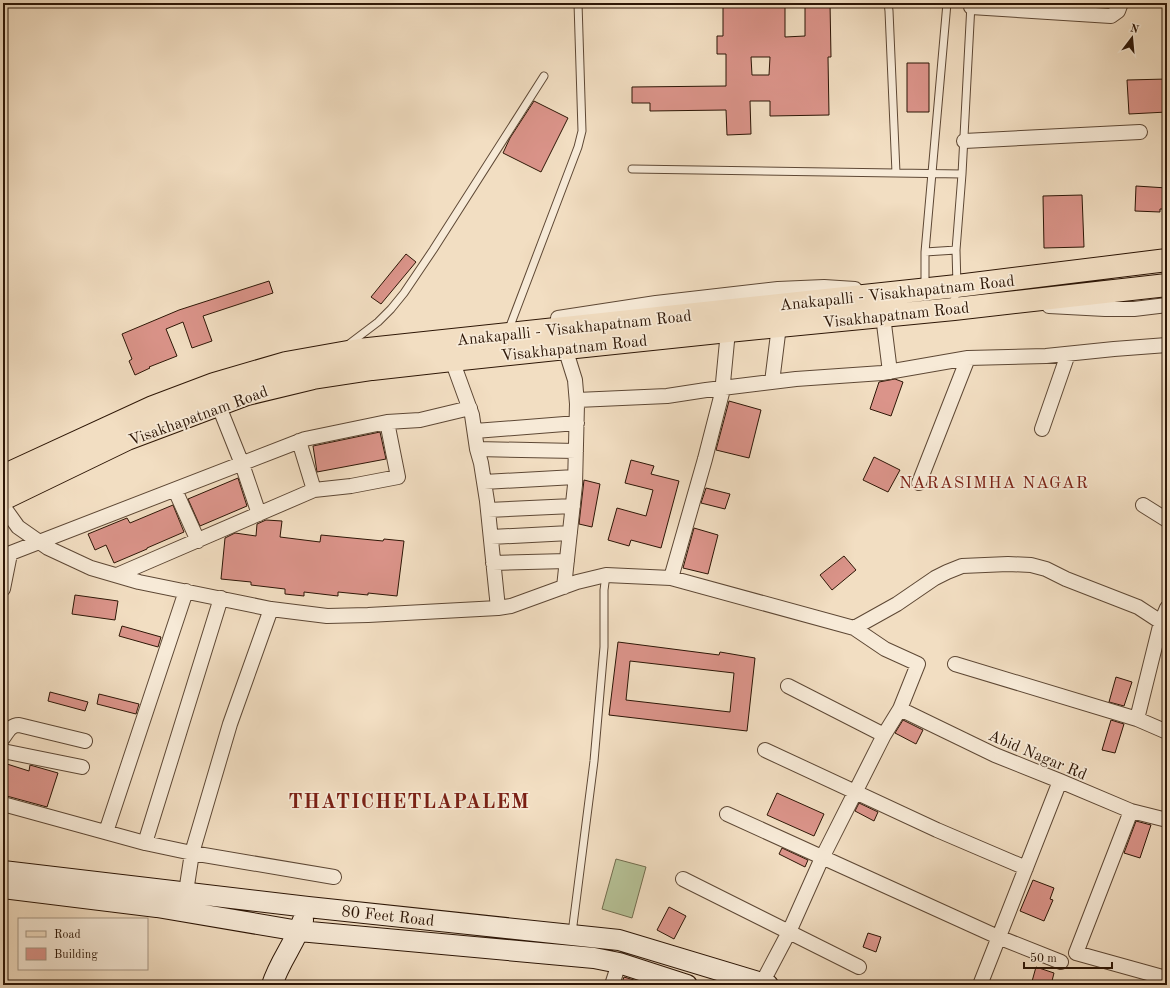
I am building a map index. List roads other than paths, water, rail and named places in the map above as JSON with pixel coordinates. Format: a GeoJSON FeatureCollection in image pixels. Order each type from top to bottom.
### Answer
{"type":"FeatureCollection","features":[{"type":"Feature","properties":{"kind":"main road","name":"Anakapalli - Visakhapatnam Road"},"geometry":{"type":"LineString","coordinates":[[3,476],[153,407],[214,384],[286,363],[359,350],[957,286],[1167,260]]}},
{"type":"Feature","properties":{"kind":"main road","name":"Visakhapatnam Road"},"geometry":{"type":"LineString","coordinates":[[3,499],[127,439],[246,394],[313,378],[372,369],[452,360],[728,330],[1000,304],[1167,285]]}},
{"type":"Feature","properties":{"kind":"street"},"geometry":{"type":"LineString","coordinates":[[971,5],[1111,16],[1118,12],[1121,3]]}},
{"type":"Feature","properties":{"kind":"street"},"geometry":{"type":"LineString","coordinates":[[964,141],[1140,132]]}},
{"type":"Feature","properties":{"kind":"street"},"geometry":{"type":"LineString","coordinates":[[422,343],[510,326],[656,303],[778,289],[824,287],[897,292]]}},
{"type":"Feature","properties":{"kind":"street"},"geometry":{"type":"LineString","coordinates":[[1000,304],[1105,309],[1134,309],[1167,305]]}},
{"type":"Feature","properties":{"kind":"street"},"geometry":{"type":"LineString","coordinates":[[883,316],[890,372]]}},
{"type":"Feature","properties":{"kind":"street"},"geometry":{"type":"LineString","coordinates":[[772,382],[779,326]]}},
{"type":"Feature","properties":{"kind":"street"},"geometry":{"type":"LineString","coordinates":[[671,578],[705,460],[723,388],[728,330]]}},
{"type":"Feature","properties":{"kind":"street"},"geometry":{"type":"LineString","coordinates":[[577,400],[667,396],[796,379],[890,372],[968,358],[1046,356],[1114,349],[1167,346]]}},
{"type":"Feature","properties":{"kind":"street"},"geometry":{"type":"LineString","coordinates":[[564,587],[573,506],[577,423],[575,380],[565,348]]}},
{"type":"Feature","properties":{"kind":"street"},"geometry":{"type":"LineString","coordinates":[[1042,429],[1068,354]]}},
{"type":"Feature","properties":{"kind":"street"},"geometry":{"type":"LineString","coordinates":[[919,483],[968,358]]}},
{"type":"Feature","properties":{"kind":"street"},"geometry":{"type":"LineString","coordinates":[[452,360],[472,415],[477,449],[481,463],[488,510],[498,608]]}},
{"type":"Feature","properties":{"kind":"street"},"geometry":{"type":"LineString","coordinates":[[218,404],[242,464],[259,514]]}},
{"type":"Feature","properties":{"kind":"street"},"geometry":{"type":"LineString","coordinates":[[3,589],[6,555],[299,441],[387,422],[420,420],[470,408]]}},
{"type":"Feature","properties":{"kind":"street"},"geometry":{"type":"LineString","coordinates":[[116,576],[314,490],[351,486],[398,477],[387,422]]}},
{"type":"Feature","properties":{"kind":"street"},"geometry":{"type":"LineString","coordinates":[[475,431],[577,423]]}},
{"type":"Feature","properties":{"kind":"street"},"geometry":{"type":"LineString","coordinates":[[299,441],[314,490]]}},
{"type":"Feature","properties":{"kind":"street"},"geometry":{"type":"LineString","coordinates":[[477,449],[576,451]]}},
{"type":"Feature","properties":{"kind":"street"},"geometry":{"type":"LineString","coordinates":[[484,482],[575,477]]}},
{"type":"Feature","properties":{"kind":"street"},"geometry":{"type":"LineString","coordinates":[[175,490],[198,541]]}},
{"type":"Feature","properties":{"kind":"street"},"geometry":{"type":"LineString","coordinates":[[1143,505],[1167,520]]}},
{"type":"Feature","properties":{"kind":"street"},"geometry":{"type":"LineString","coordinates":[[3,506],[18,527],[48,548],[91,568],[139,582],[271,609],[327,616],[498,608],[511,606],[576,582],[606,576],[671,578],[854,628],[885,649],[918,664],[900,709],[884,735],[822,858],[789,932],[763,984]]}},
{"type":"Feature","properties":{"kind":"street"},"geometry":{"type":"LineString","coordinates":[[488,510],[573,506]]}},
{"type":"Feature","properties":{"kind":"street"},"geometry":{"type":"LineString","coordinates":[[491,537],[570,533]]}},
{"type":"Feature","properties":{"kind":"street"},"geometry":{"type":"LineString","coordinates":[[493,563],[567,561]]}},
{"type":"Feature","properties":{"kind":"street"},"geometry":{"type":"LineString","coordinates":[[854,628],[897,604],[935,578],[947,572],[962,566],[1008,564],[1031,565],[1046,569],[1066,579],[1138,607],[1164,624]]}},
{"type":"Feature","properties":{"kind":"street"},"geometry":{"type":"LineString","coordinates":[[106,832],[186,592]]}},
{"type":"Feature","properties":{"kind":"street"},"geometry":{"type":"LineString","coordinates":[[145,843],[220,598]]}},
{"type":"Feature","properties":{"kind":"street"},"geometry":{"type":"LineString","coordinates":[[1137,719],[1164,624],[1167,608]]}},
{"type":"Feature","properties":{"kind":"street"},"geometry":{"type":"LineString","coordinates":[[186,892],[192,853],[230,724],[271,609]]}},
{"type":"Feature","properties":{"kind":"street"},"geometry":{"type":"LineString","coordinates":[[956,664],[1137,719],[1167,732]]}},
{"type":"Feature","properties":{"kind":"street"},"geometry":{"type":"LineString","coordinates":[[788,686],[884,735]]}},
{"type":"Feature","properties":{"kind":"street","name":"Abid Nagar Rd"},"geometry":{"type":"LineString","coordinates":[[900,709],[995,755],[1131,811],[1167,820]]}},
{"type":"Feature","properties":{"kind":"street"},"geometry":{"type":"LineString","coordinates":[[3,738],[10,728],[14,725],[20,725],[85,741]]}},
{"type":"Feature","properties":{"kind":"street"},"geometry":{"type":"LineString","coordinates":[[765,750],[937,830],[1026,868]]}},
{"type":"Feature","properties":{"kind":"street"},"geometry":{"type":"LineString","coordinates":[[3,751],[82,768]]}},
{"type":"Feature","properties":{"kind":"street"},"geometry":{"type":"LineString","coordinates":[[980,985],[1060,781]]}},
{"type":"Feature","properties":{"kind":"street"},"geometry":{"type":"LineString","coordinates":[[3,804],[145,843],[192,853],[334,877]]}},
{"type":"Feature","properties":{"kind":"street"},"geometry":{"type":"LineString","coordinates":[[1131,811],[1076,953],[1167,977]]}},
{"type":"Feature","properties":{"kind":"street"},"geometry":{"type":"LineString","coordinates":[[727,814],[998,937],[1061,962]]}},
{"type":"Feature","properties":{"kind":"street","name":"80 Feet Road"},"geometry":{"type":"LineString","coordinates":[[3,871],[308,907],[619,940],[763,984]]}},
{"type":"Feature","properties":{"kind":"street"},"geometry":{"type":"LineString","coordinates":[[683,879],[859,968]]}},
{"type":"Feature","properties":{"kind":"street","name":"80 Feet Road"},"geometry":{"type":"LineString","coordinates":[[3,888],[157,907],[299,931],[594,958],[619,963],[687,985]]}},
{"type":"Feature","properties":{"kind":"street"},"geometry":{"type":"LineString","coordinates":[[272,985],[284,957],[299,931],[308,907]]}},
{"type":"Feature","properties":{"kind":"street"},"geometry":{"type":"LineString","coordinates":[[570,956],[572,935]]}},
{"type":"Feature","properties":{"kind":"street"},"geometry":{"type":"LineString","coordinates":[[612,985],[619,963]]}},
{"type":"Feature","properties":{"kind":"lane"},"geometry":{"type":"LineString","coordinates":[[510,326],[578,147],[582,131],[578,3]]}},
{"type":"Feature","properties":{"kind":"lane"},"geometry":{"type":"LineString","coordinates":[[888,3],[896,173]]}},
{"type":"Feature","properties":{"kind":"lane"},"geometry":{"type":"LineString","coordinates":[[926,289],[925,252],[947,3]]}},
{"type":"Feature","properties":{"kind":"lane"},"geometry":{"type":"LineString","coordinates":[[952,309],[957,286],[956,250],[962,174],[971,5]]}},
{"type":"Feature","properties":{"kind":"lane"},"geometry":{"type":"LineString","coordinates":[[338,354],[378,322],[404,294],[544,76]]}},
{"type":"Feature","properties":{"kind":"lane"},"geometry":{"type":"LineString","coordinates":[[632,170],[962,174]]}},
{"type":"Feature","properties":{"kind":"lane"},"geometry":{"type":"LineString","coordinates":[[925,252],[956,250]]}},
{"type":"Feature","properties":{"kind":"lane"},"geometry":{"type":"LineString","coordinates":[[572,935],[594,761],[604,647],[604,590],[606,576]]}},
{"type":"Feature","properties":{"kind":"district","name":"NARASIMHA NAGAR"},"geometry":{"type":"Point","coordinates":[994,482]}},
{"type":"Feature","properties":{"kind":"district","name":"THATICHETLAPALEM"},"geometry":{"type":"Point","coordinates":[409,801]}}]}
